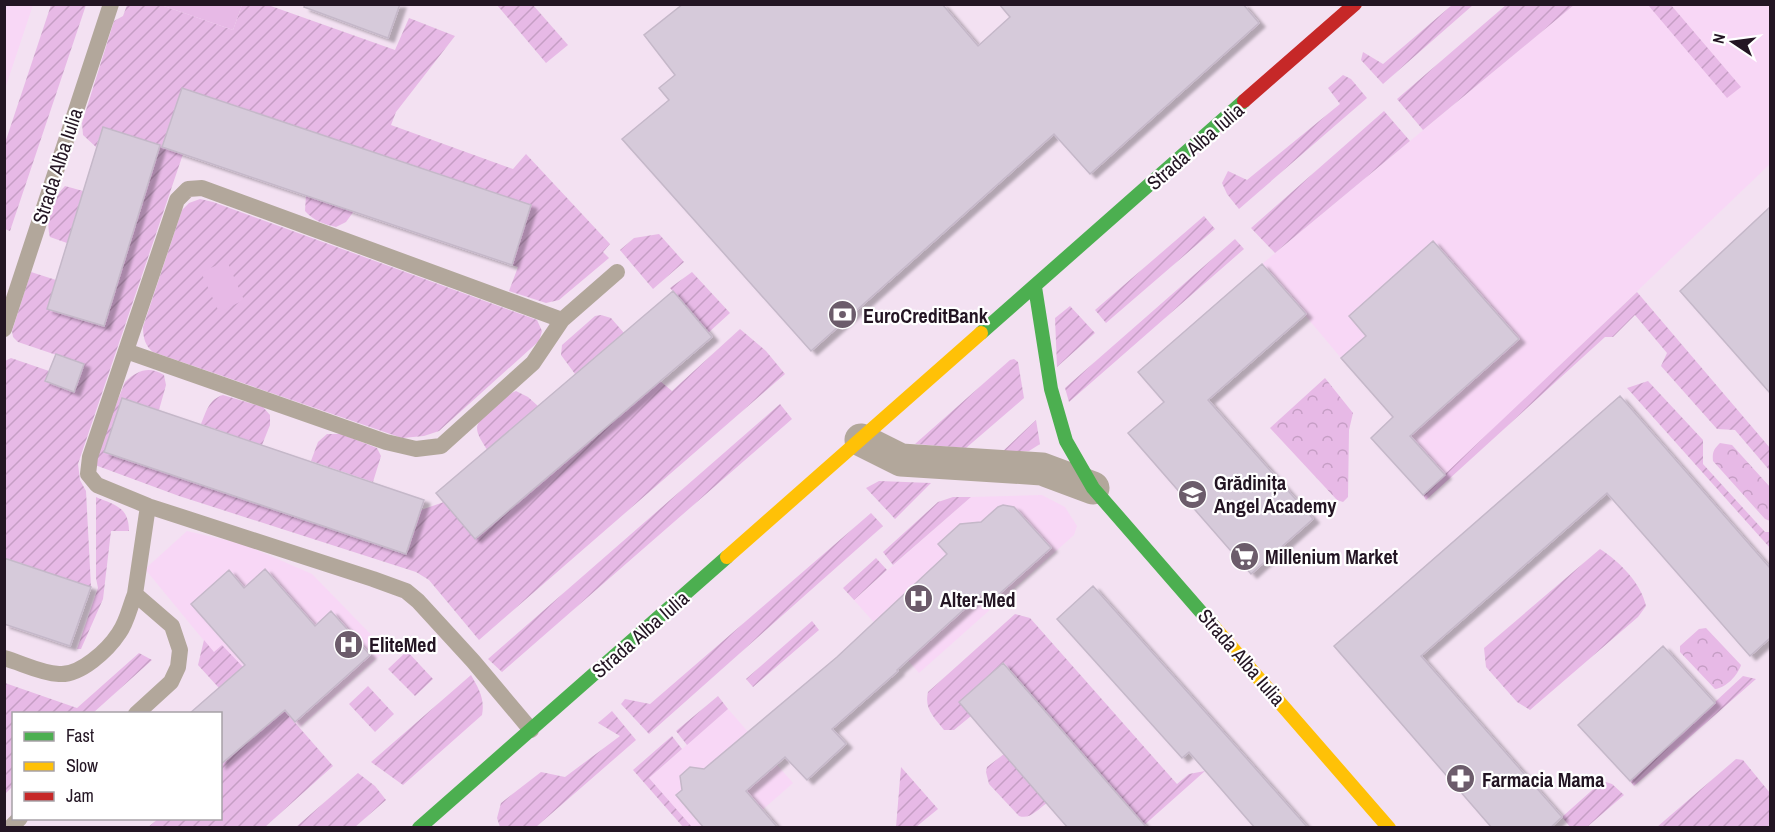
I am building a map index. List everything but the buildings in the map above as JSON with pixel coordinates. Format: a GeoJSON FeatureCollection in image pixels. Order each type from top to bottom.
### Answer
{"type":"FeatureCollection","features":[{"type":"Feature","properties":{"kind":"main road","name":"Strada Alba Iulia"},"geometry":{"type":"LineString","coordinates":[[419,828],[1355,4]]}},
{"type":"Feature","properties":{"kind":"main road","name":"Strada Alba Iulia"},"geometry":{"type":"LineString","coordinates":[[1035,287],[1051,389],[1066,441],[1093,488],[1389,828]]}},
{"type":"Feature","properties":{"kind":"street","name":"Strada Alba Iulia"},"geometry":{"type":"LineString","coordinates":[[861,440],[901,460],[1042,469],[1093,488]]}},
{"type":"Feature","properties":{"kind":"lane","name":"Strada Alba Iulia"},"geometry":{"type":"LineString","coordinates":[[4,329],[111,4]]}},
{"type":"Feature","properties":{"kind":"lane"},"geometry":{"type":"LineString","coordinates":[[531,730],[433,615],[406,591],[148,506],[97,485],[88,474],[90,457],[177,200],[189,189],[202,188],[562,320]]}},
{"type":"Feature","properties":{"kind":"lane"},"geometry":{"type":"LineString","coordinates":[[126,351],[386,442],[416,449],[441,446],[533,363],[562,320],[617,272]]}},
{"type":"Feature","properties":{"kind":"lane"},"geometry":{"type":"LineString","coordinates":[[4,658],[61,674],[72,673],[95,659],[120,633],[135,594],[148,506]]}},
{"type":"Feature","properties":{"kind":"lane"},"geometry":{"type":"LineString","coordinates":[[135,594],[172,626],[180,650],[178,667],[171,682],[138,712]]}},
{"type":"Feature","properties":{"kind":"shaded area"},"geometry":{"type":"Polygon","coordinates":[[[5,5],[33,5],[5,89],[5,5]]]}},
{"type":"Feature","properties":{"kind":"shaded area"},"geometry":{"type":"Polygon","coordinates":[[[1574,5],[1770,5],[1770,164],[1445,475],[1341,358],[1262,264],[1574,5]]]}},
{"type":"Feature","properties":{"kind":"shaded area"},"geometry":{"type":"Polygon","coordinates":[[[1042,495],[1065,507],[1077,526],[1074,535],[919,673],[854,600],[971,497],[1042,495]]]}},
{"type":"Feature","properties":{"kind":"shaded area"},"geometry":{"type":"Polygon","coordinates":[[[187,531],[243,544],[312,574],[386,650],[300,727],[284,710],[282,713],[222,645],[214,653],[145,569],[187,531]]]}},
{"type":"Feature","properties":{"kind":"shaded area"},"geometry":{"type":"Polygon","coordinates":[[[728,709],[793,783],[743,827],[692,828],[649,778],[728,709]]]}},
{"type":"Feature","properties":{"kind":"green space"},"geometry":{"type":"Polygon","coordinates":[[[51,5],[86,5],[10,231],[5,229],[5,143],[51,5]]]}},
{"type":"Feature","properties":{"kind":"green space"},"geometry":{"type":"Polygon","coordinates":[[[127,5],[161,5],[233,30],[242,5],[268,5],[395,50],[409,18],[455,36],[396,112],[391,125],[513,169],[526,154],[610,244],[603,252],[609,258],[559,300],[546,303],[509,291],[518,267],[512,265],[531,205],[182,88],[162,146],[183,154],[78,464],[80,480],[86,491],[91,587],[5,558],[5,361],[11,358],[49,371],[46,381],[83,364],[18,342],[13,337],[12,331],[31,272],[56,280],[47,309],[104,326],[159,146],[103,127],[96,147],[83,135],[82,123],[114,21],[123,16],[127,5]]]}},
{"type":"Feature","properties":{"kind":"green space"},"geometry":{"type":"Polygon","coordinates":[[[161,5],[242,5],[233,30],[161,5]]]}},
{"type":"Feature","properties":{"kind":"green space"},"geometry":{"type":"Polygon","coordinates":[[[497,5],[533,5],[568,45],[546,63],[497,5]]]}},
{"type":"Feature","properties":{"kind":"green space"},"geometry":{"type":"Polygon","coordinates":[[[1452,5],[1473,5],[1383,84],[1361,60],[1363,52],[1383,64],[1452,5]]]}},
{"type":"Feature","properties":{"kind":"green space"},"geometry":{"type":"Polygon","coordinates":[[[1506,5],[1574,5],[1423,130],[1397,99],[1506,5]]]}},
{"type":"Feature","properties":{"kind":"green space"},"geometry":{"type":"Polygon","coordinates":[[[1648,5],[1671,5],[1741,87],[1727,98],[1648,5]]]}},
{"type":"Feature","properties":{"kind":"green space"},"geometry":{"type":"Polygon","coordinates":[[[1343,75],[1351,79],[1367,98],[1239,209],[1227,194],[1222,183],[1228,171],[1247,180],[1340,104],[1328,88],[1343,75]]]}},
{"type":"Feature","properties":{"kind":"green space"},"geometry":{"type":"Polygon","coordinates":[[[1384,111],[1410,141],[1275,253],[1251,228],[1384,111]]]}},
{"type":"Feature","properties":{"kind":"green space"},"geometry":{"type":"Polygon","coordinates":[[[65,186],[83,191],[67,243],[50,237],[48,223],[53,203],[65,186]]]}},
{"type":"Feature","properties":{"kind":"green space"},"geometry":{"type":"Polygon","coordinates":[[[306,195],[354,211],[346,222],[336,227],[327,225],[305,211],[306,195]]]}},
{"type":"Feature","properties":{"kind":"green space"},"geometry":{"type":"Polygon","coordinates":[[[200,199],[537,320],[542,331],[539,341],[439,431],[424,436],[402,438],[153,352],[145,341],[143,327],[182,210],[189,203],[200,199]]]}},
{"type":"Feature","properties":{"kind":"green space"},"geometry":{"type":"Polygon","coordinates":[[[1204,216],[1215,229],[1106,323],[1095,310],[1204,216]]]}},
{"type":"Feature","properties":{"kind":"green space"},"geometry":{"type":"Polygon","coordinates":[[[659,234],[684,262],[653,289],[620,250],[634,238],[659,234]]]}},
{"type":"Feature","properties":{"kind":"green space"},"geometry":{"type":"Polygon","coordinates":[[[1235,239],[1244,249],[1069,402],[1065,388],[1235,239]]]}},
{"type":"Feature","properties":{"kind":"green space"},"geometry":{"type":"Polygon","coordinates":[[[227,261],[244,300],[219,312],[201,272],[227,261]]]}},
{"type":"Feature","properties":{"kind":"green space"},"geometry":{"type":"Polygon","coordinates":[[[692,272],[730,313],[708,333],[670,288],[692,272]]]}},
{"type":"Feature","properties":{"kind":"green space"},"geometry":{"type":"Polygon","coordinates":[[[1637,292],[1770,448],[1770,471],[1735,430],[1717,429],[1661,366],[1667,353],[1635,315],[1613,337],[1605,337],[1426,500],[1423,495],[1637,292]]]}},
{"type":"Feature","properties":{"kind":"green space"},"geometry":{"type":"Polygon","coordinates":[[[1070,306],[1095,333],[1057,367],[1055,318],[1070,306]]]}},
{"type":"Feature","properties":{"kind":"green space"},"geometry":{"type":"Polygon","coordinates":[[[595,316],[611,318],[624,333],[575,374],[561,355],[562,345],[595,316]]]}},
{"type":"Feature","properties":{"kind":"green space"},"geometry":{"type":"Polygon","coordinates":[[[740,329],[766,351],[785,374],[479,640],[429,580],[416,572],[179,496],[95,465],[103,437],[125,382],[139,372],[148,370],[159,372],[164,375],[166,385],[159,410],[122,398],[104,452],[406,554],[421,510],[444,502],[475,538],[660,381],[672,391],[740,329]]]}},
{"type":"Feature","properties":{"kind":"green space"},"geometry":{"type":"Polygon","coordinates":[[[1014,359],[1018,362],[1024,398],[966,448],[915,444],[1010,360],[1014,359]]]}},
{"type":"Feature","properties":{"kind":"green space"},"geometry":{"type":"Polygon","coordinates":[[[1325,378],[1353,413],[1349,430],[1348,497],[1343,502],[1337,500],[1270,428],[1325,378]]]}},
{"type":"Feature","properties":{"kind":"green space"},"geometry":{"type":"Polygon","coordinates":[[[1648,381],[1703,440],[1703,464],[1765,532],[1770,532],[1770,548],[1627,388],[1648,381]]]}},
{"type":"Feature","properties":{"kind":"green space"},"geometry":{"type":"Polygon","coordinates":[[[516,391],[528,397],[538,406],[487,450],[478,433],[478,424],[493,407],[516,391]]]}},
{"type":"Feature","properties":{"kind":"green space"},"geometry":{"type":"Polygon","coordinates":[[[223,395],[263,407],[270,415],[270,425],[262,445],[201,424],[211,403],[223,395]]]}},
{"type":"Feature","properties":{"kind":"green space"},"geometry":{"type":"Polygon","coordinates":[[[780,404],[792,419],[502,672],[488,659],[780,404]]]}},
{"type":"Feature","properties":{"kind":"green space"},"geometry":{"type":"Polygon","coordinates":[[[1036,420],[1040,444],[1029,451],[1003,451],[1036,420]]]}},
{"type":"Feature","properties":{"kind":"green space"},"geometry":{"type":"Polygon","coordinates":[[[327,434],[341,434],[377,448],[381,456],[373,482],[311,461],[318,442],[327,434]]]}},
{"type":"Feature","properties":{"kind":"green space"},"geometry":{"type":"Polygon","coordinates":[[[1720,443],[1732,445],[1770,487],[1770,521],[1765,519],[1713,461],[1714,451],[1720,443]]]}},
{"type":"Feature","properties":{"kind":"green space"},"geometry":{"type":"Polygon","coordinates":[[[879,481],[931,483],[895,519],[866,488],[879,481]]]}},
{"type":"Feature","properties":{"kind":"green space"},"geometry":{"type":"Polygon","coordinates":[[[96,497],[115,505],[124,512],[129,531],[111,531],[103,599],[81,649],[77,649],[98,588],[96,497]]]}},
{"type":"Feature","properties":{"kind":"green space"},"geometry":{"type":"Polygon","coordinates":[[[953,497],[971,497],[893,565],[883,552],[938,502],[953,497]]]}},
{"type":"Feature","properties":{"kind":"green space"},"geometry":{"type":"Polygon","coordinates":[[[871,513],[883,526],[649,734],[621,704],[625,699],[650,704],[871,513]]]}},
{"type":"Feature","properties":{"kind":"green space"},"geometry":{"type":"Polygon","coordinates":[[[1600,549],[1615,560],[1635,581],[1646,606],[1638,617],[1530,710],[1517,702],[1486,667],[1484,648],[1600,549]]]}},
{"type":"Feature","properties":{"kind":"green space"},"geometry":{"type":"Polygon","coordinates":[[[876,558],[887,570],[854,600],[843,588],[876,558]]]}},
{"type":"Feature","properties":{"kind":"green space"},"geometry":{"type":"Polygon","coordinates":[[[1015,614],[1030,618],[1177,784],[1189,774],[1205,771],[1142,827],[1140,819],[1004,663],[959,702],[971,716],[954,730],[944,730],[931,713],[927,703],[928,692],[1015,614]]]}},
{"type":"Feature","properties":{"kind":"green space"},"geometry":{"type":"Polygon","coordinates":[[[812,621],[819,630],[753,687],[746,679],[812,621]]]}},
{"type":"Feature","properties":{"kind":"green space"},"geometry":{"type":"Polygon","coordinates":[[[1706,628],[1741,665],[1731,680],[1715,689],[1680,652],[1680,646],[1699,629],[1706,628]]]}},
{"type":"Feature","properties":{"kind":"green space"},"geometry":{"type":"Polygon","coordinates":[[[204,640],[214,652],[222,645],[243,667],[219,688],[198,665],[204,640]]]}},
{"type":"Feature","properties":{"kind":"green space"},"geometry":{"type":"Polygon","coordinates":[[[407,651],[433,679],[415,696],[388,669],[407,651]]]}},
{"type":"Feature","properties":{"kind":"green space"},"geometry":{"type":"Polygon","coordinates":[[[139,653],[152,660],[94,712],[12,712],[12,787],[5,794],[5,683],[77,708],[139,653]]]}},
{"type":"Feature","properties":{"kind":"green space"},"geometry":{"type":"Polygon","coordinates":[[[471,675],[482,699],[482,715],[403,785],[371,762],[471,675]]]}},
{"type":"Feature","properties":{"kind":"green space"},"geometry":{"type":"Polygon","coordinates":[[[1743,676],[1756,679],[1634,786],[1630,781],[1743,676]]]}},
{"type":"Feature","properties":{"kind":"green space"},"geometry":{"type":"Polygon","coordinates":[[[368,686],[394,714],[375,732],[349,704],[368,686]]]}},
{"type":"Feature","properties":{"kind":"green space"},"geometry":{"type":"Polygon","coordinates":[[[718,696],[728,709],[687,745],[676,731],[718,696]]]}},
{"type":"Feature","properties":{"kind":"green space"},"geometry":{"type":"Polygon","coordinates":[[[284,710],[333,766],[265,827],[147,828],[157,820],[222,820],[222,764],[284,710]]]}},
{"type":"Feature","properties":{"kind":"green space"},"geometry":{"type":"Polygon","coordinates":[[[612,711],[636,740],[536,827],[500,827],[497,818],[501,803],[541,772],[565,777],[620,736],[598,723],[612,711]]]}},
{"type":"Feature","properties":{"kind":"green space"},"geometry":{"type":"Polygon","coordinates":[[[672,736],[682,749],[649,778],[692,827],[683,827],[633,770],[672,736]]]}},
{"type":"Feature","properties":{"kind":"green space"},"geometry":{"type":"Polygon","coordinates":[[[1004,754],[1047,803],[1030,815],[1019,816],[989,784],[987,767],[1004,754]]]}},
{"type":"Feature","properties":{"kind":"green space"},"geometry":{"type":"Polygon","coordinates":[[[1736,759],[1743,760],[1770,793],[1768,827],[1657,827],[1736,759]]]}},
{"type":"Feature","properties":{"kind":"green space"},"geometry":{"type":"Polygon","coordinates":[[[901,767],[938,809],[916,827],[896,827],[901,767]]]}},
{"type":"Feature","properties":{"kind":"green space"},"geometry":{"type":"Polygon","coordinates":[[[358,773],[375,786],[386,800],[355,827],[296,827],[358,773]]]}},
{"type":"Feature","properties":{"kind":"green space"},"geometry":{"type":"Polygon","coordinates":[[[1606,782],[1612,784],[1624,795],[1587,827],[1570,827],[1562,817],[1599,784],[1606,782]]]}},
{"type":"Feature","properties":{"kind":"traffic: fast"},"geometry":{"type":"LineString","coordinates":[[981,333],[1244,101]]}},
{"type":"Feature","properties":{"kind":"traffic: fast"},"geometry":{"type":"LineString","coordinates":[[1035,287],[1051,389],[1066,441],[1093,488],[1214,627]]}},
{"type":"Feature","properties":{"kind":"traffic: fast"},"geometry":{"type":"LineString","coordinates":[[419,828],[727,557]]}},
{"type":"Feature","properties":{"kind":"traffic: slow"},"geometry":{"type":"LineString","coordinates":[[727,557],[981,333]]}},
{"type":"Feature","properties":{"kind":"traffic: slow"},"geometry":{"type":"LineString","coordinates":[[1214,627],[1389,828]]}},
{"type":"Feature","properties":{"kind":"traffic: jam"},"geometry":{"type":"LineString","coordinates":[[1244,101],[1355,4]]}},
{"type":"Feature","properties":{"kind":"place","name":"EuroCreditBank"},"geometry":{"type":"Point","coordinates":[842,315]}},
{"type":"Feature","properties":{"kind":"place","name":"Grădinița Angel Academy"},"geometry":{"type":"Point","coordinates":[1193,494]}},
{"type":"Feature","properties":{"kind":"place","name":"Millenium Market"},"geometry":{"type":"Point","coordinates":[1244,556]}},
{"type":"Feature","properties":{"kind":"place","name":"Alter-Med"},"geometry":{"type":"Point","coordinates":[919,599]}},
{"type":"Feature","properties":{"kind":"place","name":"EliteMed"},"geometry":{"type":"Point","coordinates":[348,644]}},
{"type":"Feature","properties":{"kind":"place","name":"Farmacia Mama"},"geometry":{"type":"Point","coordinates":[1461,779]}}]}
